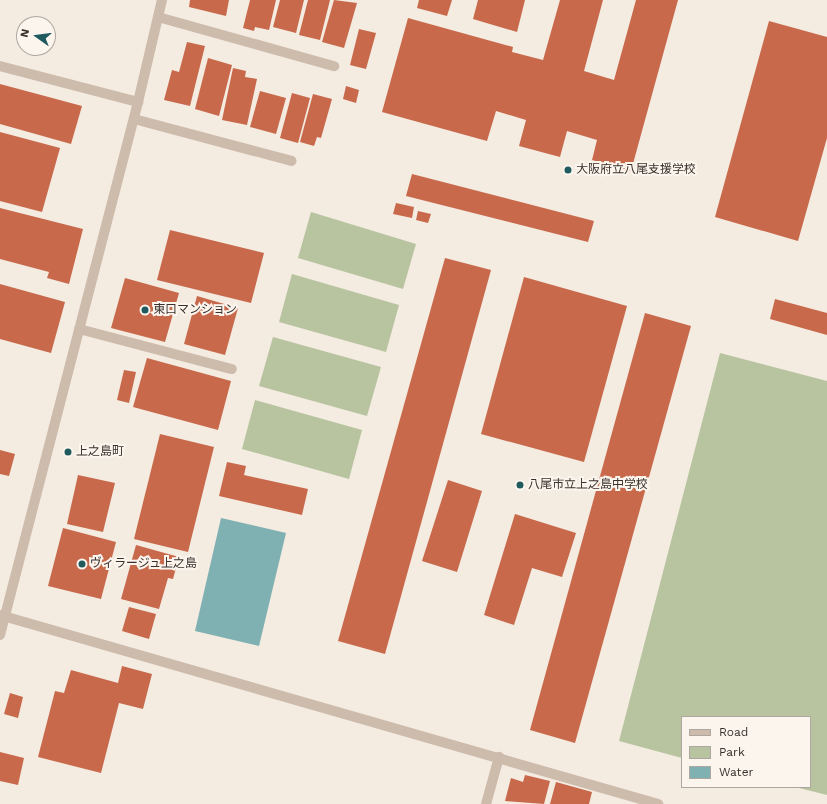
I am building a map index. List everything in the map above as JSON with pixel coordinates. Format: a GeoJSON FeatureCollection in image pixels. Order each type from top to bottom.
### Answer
{"type":"FeatureCollection","features":[{"type":"Feature","properties":{"kind":"street"},"geometry":{"type":"LineString","coordinates":[[0,634],[3,616],[80,329],[134,119],[162,0]]}},
{"type":"Feature","properties":{"kind":"street"},"geometry":{"type":"LineString","coordinates":[[158,17],[334,66]]}},
{"type":"Feature","properties":{"kind":"street"},"geometry":{"type":"LineString","coordinates":[[0,66],[138,102]]}},
{"type":"Feature","properties":{"kind":"street"},"geometry":{"type":"LineString","coordinates":[[134,119],[292,161]]}},
{"type":"Feature","properties":{"kind":"street"},"geometry":{"type":"LineString","coordinates":[[80,329],[232,369]]}},
{"type":"Feature","properties":{"kind":"street"},"geometry":{"type":"LineString","coordinates":[[3,616],[499,757],[658,804]]}},
{"type":"Feature","properties":{"kind":"street"},"geometry":{"type":"LineString","coordinates":[[486,804],[499,757]]}},
{"type":"Feature","properties":{"kind":"street"},"geometry":{"type":"LineString","coordinates":[[615,804],[618,793]]}},
{"type":"Feature","properties":{"kind":"green space"},"geometry":{"type":"Polygon","coordinates":[[[311,212],[416,244],[403,289],[298,258],[311,212]]]}},
{"type":"Feature","properties":{"kind":"green space"},"geometry":{"type":"Polygon","coordinates":[[[292,274],[399,305],[386,352],[279,322],[292,274]]]}},
{"type":"Feature","properties":{"kind":"green space"},"geometry":{"type":"Polygon","coordinates":[[[273,337],[381,367],[367,416],[259,386],[273,337]]]}},
{"type":"Feature","properties":{"kind":"green space"},"geometry":{"type":"Polygon","coordinates":[[[720,353],[827,381],[827,795],[799,788],[811,788],[811,716],[681,716],[681,758],[619,741],[720,353]]]}},
{"type":"Feature","properties":{"kind":"green space"},"geometry":{"type":"Polygon","coordinates":[[[255,400],[362,430],[349,479],[242,449],[255,400]]]}},
{"type":"Feature","properties":{"kind":"water"},"geometry":{"type":"Polygon","coordinates":[[[221,518],[286,533],[259,646],[195,631],[221,518]]]}},
{"type":"Feature","properties":{"kind":"building"},"geometry":{"type":"Polygon","coordinates":[[[190,0],[229,0],[226,16],[189,7],[190,0]]]}},
{"type":"Feature","properties":{"kind":"building"},"geometry":{"type":"Polygon","coordinates":[[[250,0],[276,0],[269,30],[255,27],[254,31],[243,28],[250,0]]]}},
{"type":"Feature","properties":{"kind":"building"},"geometry":{"type":"Polygon","coordinates":[[[280,0],[304,0],[296,33],[273,27],[280,0]]]}},
{"type":"Feature","properties":{"kind":"building"},"geometry":{"type":"Polygon","coordinates":[[[308,0],[330,0],[320,40],[299,35],[308,0]]]}},
{"type":"Feature","properties":{"kind":"building"},"geometry":{"type":"Polygon","coordinates":[[[334,0],[357,3],[344,48],[322,42],[334,0]]]}},
{"type":"Feature","properties":{"kind":"building"},"geometry":{"type":"Polygon","coordinates":[[[419,0],[452,0],[447,16],[417,8],[419,0]]]}},
{"type":"Feature","properties":{"kind":"building"},"geometry":{"type":"Polygon","coordinates":[[[478,0],[525,0],[517,32],[473,19],[478,0]]]}},
{"type":"Feature","properties":{"kind":"building"},"geometry":{"type":"Polygon","coordinates":[[[560,0],[603,0],[584,71],[614,80],[636,0],[678,0],[631,171],[592,160],[597,140],[567,131],[560,157],[519,146],[526,120],[496,111],[487,141],[382,112],[408,18],[513,47],[512,52],[543,60],[560,0]]]}},
{"type":"Feature","properties":{"kind":"building"},"geometry":{"type":"Polygon","coordinates":[[[769,21],[827,37],[827,138],[798,241],[715,217],[769,21]]]}},
{"type":"Feature","properties":{"kind":"building"},"geometry":{"type":"Polygon","coordinates":[[[359,29],[376,33],[366,69],[350,65],[359,29]]]}},
{"type":"Feature","properties":{"kind":"building"},"geometry":{"type":"Polygon","coordinates":[[[187,42],[205,46],[190,106],[164,100],[172,70],[179,72],[187,42]]]}},
{"type":"Feature","properties":{"kind":"building"},"geometry":{"type":"Polygon","coordinates":[[[208,58],[232,65],[219,116],[195,109],[208,58]]]}},
{"type":"Feature","properties":{"kind":"building"},"geometry":{"type":"Polygon","coordinates":[[[233,68],[246,71],[245,77],[257,79],[247,125],[222,120],[233,68]]]}},
{"type":"Feature","properties":{"kind":"building"},"geometry":{"type":"Polygon","coordinates":[[[0,84],[82,106],[71,144],[0,124],[0,84]]]}},
{"type":"Feature","properties":{"kind":"building"},"geometry":{"type":"Polygon","coordinates":[[[346,86],[359,90],[356,103],[343,99],[346,86]]]}},
{"type":"Feature","properties":{"kind":"building"},"geometry":{"type":"Polygon","coordinates":[[[260,91],[286,98],[276,134],[250,127],[260,91]]]}},
{"type":"Feature","properties":{"kind":"building"},"geometry":{"type":"Polygon","coordinates":[[[292,93],[310,98],[298,143],[280,138],[292,93]]]}},
{"type":"Feature","properties":{"kind":"building"},"geometry":{"type":"Polygon","coordinates":[[[313,94],[332,99],[321,138],[317,137],[314,146],[300,142],[313,94]]]}},
{"type":"Feature","properties":{"kind":"building"},"geometry":{"type":"Polygon","coordinates":[[[0,132],[60,148],[42,212],[0,201],[0,132]]]}},
{"type":"Feature","properties":{"kind":"building"},"geometry":{"type":"Polygon","coordinates":[[[412,174],[594,221],[588,242],[406,196],[412,174]]]}},
{"type":"Feature","properties":{"kind":"building"},"geometry":{"type":"Polygon","coordinates":[[[396,203],[414,207],[412,218],[393,214],[396,203]]]}},
{"type":"Feature","properties":{"kind":"building"},"geometry":{"type":"Polygon","coordinates":[[[0,208],[83,229],[69,284],[47,278],[49,272],[0,259],[0,208]]]}},
{"type":"Feature","properties":{"kind":"building"},"geometry":{"type":"Polygon","coordinates":[[[418,211],[431,214],[428,223],[416,220],[418,211]]]}},
{"type":"Feature","properties":{"kind":"building"},"geometry":{"type":"Polygon","coordinates":[[[170,230],[264,253],[251,303],[157,280],[170,230]]]}},
{"type":"Feature","properties":{"kind":"building"},"geometry":{"type":"Polygon","coordinates":[[[445,258],[491,270],[385,654],[338,641],[445,258]]]}},
{"type":"Feature","properties":{"kind":"building"},"geometry":{"type":"Polygon","coordinates":[[[524,277],[627,306],[584,462],[481,434],[524,277]]]}},
{"type":"Feature","properties":{"kind":"building","name":"東口マンション"},"geometry":{"type":"Polygon","coordinates":[[[125,278],[179,293],[165,342],[111,328],[125,278]]]}},
{"type":"Feature","properties":{"kind":"building"},"geometry":{"type":"Polygon","coordinates":[[[0,284],[65,302],[51,353],[0,339],[0,284]]]}},
{"type":"Feature","properties":{"kind":"building"},"geometry":{"type":"Polygon","coordinates":[[[197,296],[238,308],[225,355],[184,344],[197,296]]]}},
{"type":"Feature","properties":{"kind":"building"},"geometry":{"type":"Polygon","coordinates":[[[775,299],[827,313],[827,335],[770,319],[775,299]]]}},
{"type":"Feature","properties":{"kind":"building"},"geometry":{"type":"Polygon","coordinates":[[[645,313],[691,326],[575,743],[530,730],[645,313]]]}},
{"type":"Feature","properties":{"kind":"building"},"geometry":{"type":"Polygon","coordinates":[[[147,358],[231,381],[218,430],[133,407],[147,358]]]}},
{"type":"Feature","properties":{"kind":"building"},"geometry":{"type":"Polygon","coordinates":[[[124,370],[136,372],[129,403],[117,400],[124,370]]]}},
{"type":"Feature","properties":{"kind":"building"},"geometry":{"type":"Polygon","coordinates":[[[160,434],[214,447],[188,552],[134,539],[160,434]]]}},
{"type":"Feature","properties":{"kind":"building"},"geometry":{"type":"Polygon","coordinates":[[[0,450],[15,454],[9,476],[0,474],[0,450]]]}},
{"type":"Feature","properties":{"kind":"building"},"geometry":{"type":"Polygon","coordinates":[[[227,462],[246,466],[244,475],[308,489],[302,515],[219,496],[227,462]]]}},
{"type":"Feature","properties":{"kind":"building"},"geometry":{"type":"Polygon","coordinates":[[[78,475],[115,483],[103,532],[67,524],[78,475]]]}},
{"type":"Feature","properties":{"kind":"building"},"geometry":{"type":"Polygon","coordinates":[[[448,480],[482,491],[457,572],[422,561],[448,480]]]}},
{"type":"Feature","properties":{"kind":"building"},"geometry":{"type":"Polygon","coordinates":[[[515,514],[576,533],[562,577],[532,568],[514,625],[484,615],[515,514]]]}},
{"type":"Feature","properties":{"kind":"building","name":"ヴィラージュ上之島"},"geometry":{"type":"Polygon","coordinates":[[[63,528],[116,542],[101,599],[48,586],[63,528]]]}},
{"type":"Feature","properties":{"kind":"building"},"geometry":{"type":"Polygon","coordinates":[[[136,545],[179,557],[173,579],[168,578],[159,609],[121,599],[136,545]]]}},
{"type":"Feature","properties":{"kind":"building"},"geometry":{"type":"Polygon","coordinates":[[[129,607],[156,614],[149,639],[122,631],[129,607]]]}},
{"type":"Feature","properties":{"kind":"building"},"geometry":{"type":"Polygon","coordinates":[[[122,666],[152,674],[143,709],[119,703],[101,773],[38,757],[55,691],[64,693],[71,670],[118,683],[122,666]]]}},
{"type":"Feature","properties":{"kind":"building"},"geometry":{"type":"Polygon","coordinates":[[[10,693],[23,697],[18,718],[4,714],[10,693]]]}},
{"type":"Feature","properties":{"kind":"building"},"geometry":{"type":"Polygon","coordinates":[[[0,752],[24,758],[18,785],[0,781],[0,752]]]}},
{"type":"Feature","properties":{"kind":"building"},"geometry":{"type":"Polygon","coordinates":[[[525,775],[550,781],[544,804],[505,801],[511,778],[523,782],[525,775]]]}},
{"type":"Feature","properties":{"kind":"building"},"geometry":{"type":"Polygon","coordinates":[[[556,782],[592,792],[589,804],[550,804],[556,782]]]}},
{"type":"Feature","properties":{"kind":"place","name":"大阪府立八尾支援学校"},"geometry":{"type":"Point","coordinates":[568,170]}},
{"type":"Feature","properties":{"kind":"place","name":"東口マンション"},"geometry":{"type":"Point","coordinates":[145,310]}},
{"type":"Feature","properties":{"kind":"place","name":"上之島町"},"geometry":{"type":"Point","coordinates":[68,452]}},
{"type":"Feature","properties":{"kind":"place","name":"八尾市立上之島中学校"},"geometry":{"type":"Point","coordinates":[520,485]}},
{"type":"Feature","properties":{"kind":"place","name":"ヴィラージュ上之島"},"geometry":{"type":"Point","coordinates":[82,564]}}]}
